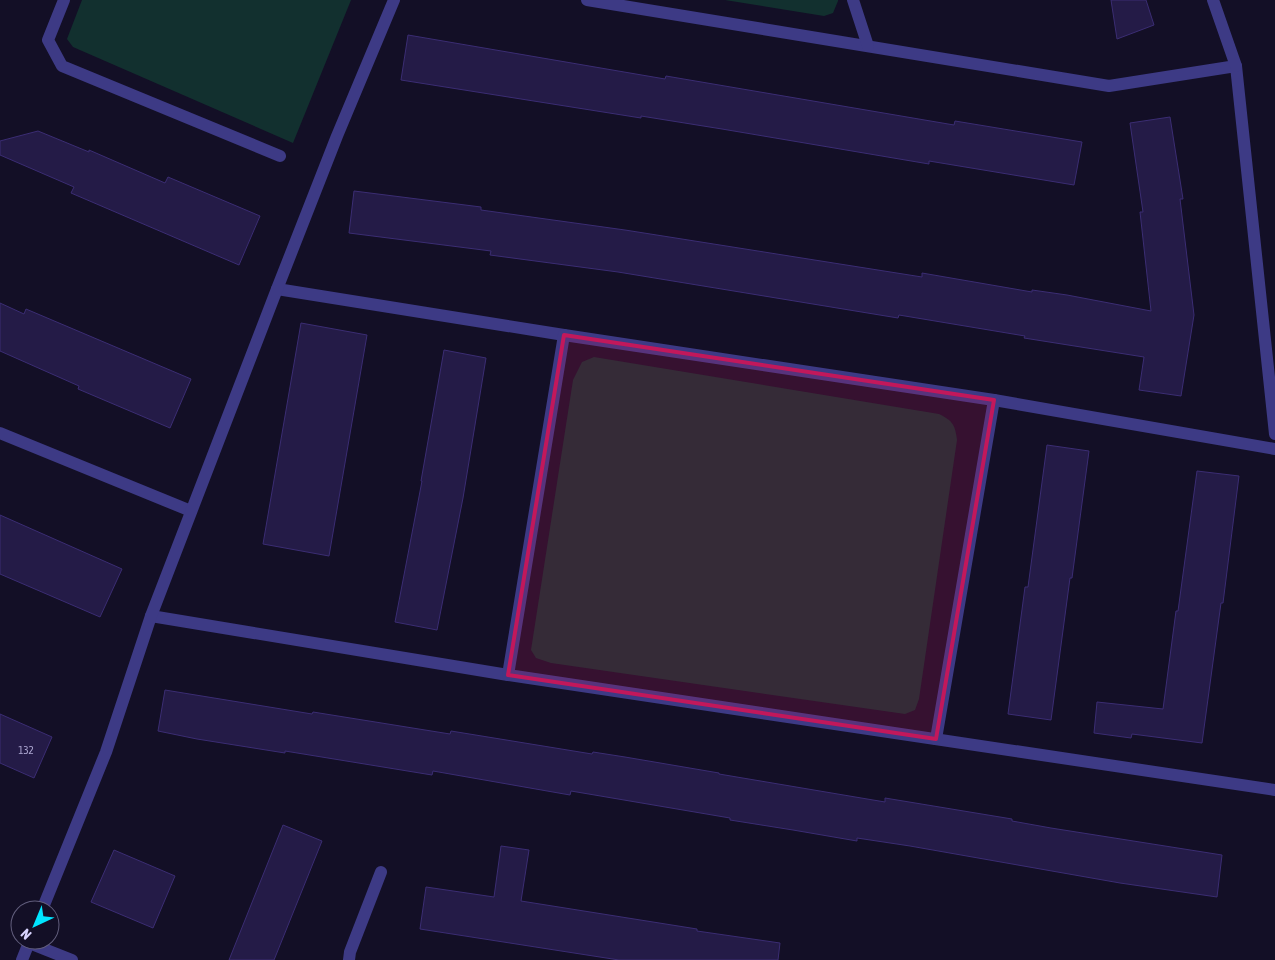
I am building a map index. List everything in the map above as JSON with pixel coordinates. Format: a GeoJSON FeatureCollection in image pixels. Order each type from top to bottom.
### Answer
{"type":"FeatureCollection","features":[{"type":"Feature","properties":{"kind":"street"},"geometry":{"type":"LineString","coordinates":[[64,0],[48,40],[62,66],[280,156]]}},
{"type":"Feature","properties":{"kind":"street"},"geometry":{"type":"LineString","coordinates":[[46,900],[106,752],[151,616],[276,288],[394,0]]}},
{"type":"Feature","properties":{"kind":"street"},"geometry":{"type":"LineString","coordinates":[[587,0],[1109,86],[1236,66]]}},
{"type":"Feature","properties":{"kind":"street"},"geometry":{"type":"LineString","coordinates":[[852,0],[868,46]]}},
{"type":"Feature","properties":{"kind":"street"},"geometry":{"type":"LineString","coordinates":[[1213,0],[1236,66],[1275,434]]}},
{"type":"Feature","properties":{"kind":"street"},"geometry":{"type":"LineString","coordinates":[[276,288],[564,335],[994,400],[1275,448]]}},
{"type":"Feature","properties":{"kind":"street"},"geometry":{"type":"LineString","coordinates":[[508,675],[564,335]]}},
{"type":"Feature","properties":{"kind":"street"},"geometry":{"type":"LineString","coordinates":[[936,740],[994,400]]}},
{"type":"Feature","properties":{"kind":"street"},"geometry":{"type":"LineString","coordinates":[[0,433],[191,511]]}},
{"type":"Feature","properties":{"kind":"street"},"geometry":{"type":"LineString","coordinates":[[151,616],[508,675],[1275,790]]}},
{"type":"Feature","properties":{"kind":"street"},"geometry":{"type":"LineString","coordinates":[[349,960],[350,952],[381,872]]}},
{"type":"Feature","properties":{"kind":"street"},"geometry":{"type":"LineString","coordinates":[[50,950],[72,960]]}},
{"type":"Feature","properties":{"kind":"highlighted area"},"geometry":{"type":"Polygon","coordinates":[[[564,335],[994,400],[936,739],[508,675],[564,335]]]}},
{"type":"Feature","properties":{"kind":"green space"},"geometry":{"type":"Polygon","coordinates":[[[82,0],[351,0],[293,143],[73,47],[67,39],[82,0]]]}},
{"type":"Feature","properties":{"kind":"green space"},"geometry":{"type":"Polygon","coordinates":[[[725,0],[838,1],[833,13],[824,16],[725,0]]]}},
{"type":"Feature","properties":{"kind":"green space"},"geometry":{"type":"Polygon","coordinates":[[[594,357],[939,414],[950,421],[954,427],[957,440],[919,699],[915,710],[905,714],[551,663],[536,658],[531,650],[573,380],[582,362],[594,357]]]}},
{"type":"Feature","properties":{"kind":"building"},"geometry":{"type":"Polygon","coordinates":[[[1111,0],[1146,0],[1154,25],[1117,39],[1111,0]]]}},
{"type":"Feature","properties":{"kind":"building"},"geometry":{"type":"Polygon","coordinates":[[[408,35],[665,79],[666,76],[954,125],[955,121],[1082,142],[1074,185],[929,161],[929,164],[641,116],[641,118],[401,80],[408,35]]]}},
{"type":"Feature","properties":{"kind":"building"},"geometry":{"type":"Polygon","coordinates":[[[1170,117],[1183,199],[1180,199],[1194,315],[1181,396],[1139,390],[1144,357],[1024,338],[1025,336],[899,315],[898,318],[618,272],[490,255],[491,251],[349,233],[354,191],[481,207],[481,210],[625,230],[922,277],[922,273],[1032,292],[1032,290],[1067,295],[1151,311],[1140,212],[1143,212],[1130,123],[1170,117]]]}},
{"type":"Feature","properties":{"kind":"building"},"geometry":{"type":"Polygon","coordinates":[[[38,131],[89,152],[89,150],[165,183],[168,177],[260,216],[239,265],[71,193],[74,187],[0,155],[0,141],[38,131]]]}},
{"type":"Feature","properties":{"kind":"building"},"geometry":{"type":"Polygon","coordinates":[[[0,303],[24,314],[26,309],[191,379],[170,428],[78,389],[79,386],[0,351],[0,303]]]}},
{"type":"Feature","properties":{"kind":"building"},"geometry":{"type":"Polygon","coordinates":[[[301,323],[367,335],[329,556],[263,544],[301,323]]]}},
{"type":"Feature","properties":{"kind":"building"},"geometry":{"type":"Polygon","coordinates":[[[444,350],[486,358],[463,498],[437,630],[395,622],[422,481],[444,350]]]}},
{"type":"Feature","properties":{"kind":"building"},"geometry":{"type":"Polygon","coordinates":[[[1047,445],[1089,451],[1051,720],[1008,714],[1025,587],[1028,587],[1047,445]]]}},
{"type":"Feature","properties":{"kind":"building"},"geometry":{"type":"Polygon","coordinates":[[[1197,471],[1239,476],[1223,603],[1221,603],[1202,743],[1132,734],[1131,738],[1094,733],[1097,702],[1163,709],[1197,471]]]}},
{"type":"Feature","properties":{"kind":"building"},"geometry":{"type":"Polygon","coordinates":[[[0,515],[122,569],[100,617],[0,574],[0,515]]]}},
{"type":"Feature","properties":{"kind":"building"},"geometry":{"type":"Polygon","coordinates":[[[165,690],[450,734],[451,731],[592,754],[593,752],[885,802],[885,798],[1012,819],[1012,821],[1051,828],[1222,855],[1217,897],[1120,883],[910,846],[857,838],[857,841],[571,791],[570,795],[433,771],[432,775],[197,739],[158,731],[165,690]]]}},
{"type":"Feature","properties":{"kind":"building"},"geometry":{"type":"Polygon","coordinates":[[[0,714],[52,737],[34,778],[0,763],[0,714]]]}},
{"type":"Feature","properties":{"kind":"building"},"geometry":{"type":"Polygon","coordinates":[[[283,825],[322,841],[274,960],[229,960],[283,825]]]}},
{"type":"Feature","properties":{"kind":"building"},"geometry":{"type":"Polygon","coordinates":[[[501,846],[529,850],[521,901],[780,943],[778,960],[619,960],[420,929],[426,887],[494,897],[501,846]]]}},
{"type":"Feature","properties":{"kind":"building"},"geometry":{"type":"Polygon","coordinates":[[[114,850],[175,876],[153,928],[91,902],[114,850]]]}}]}
